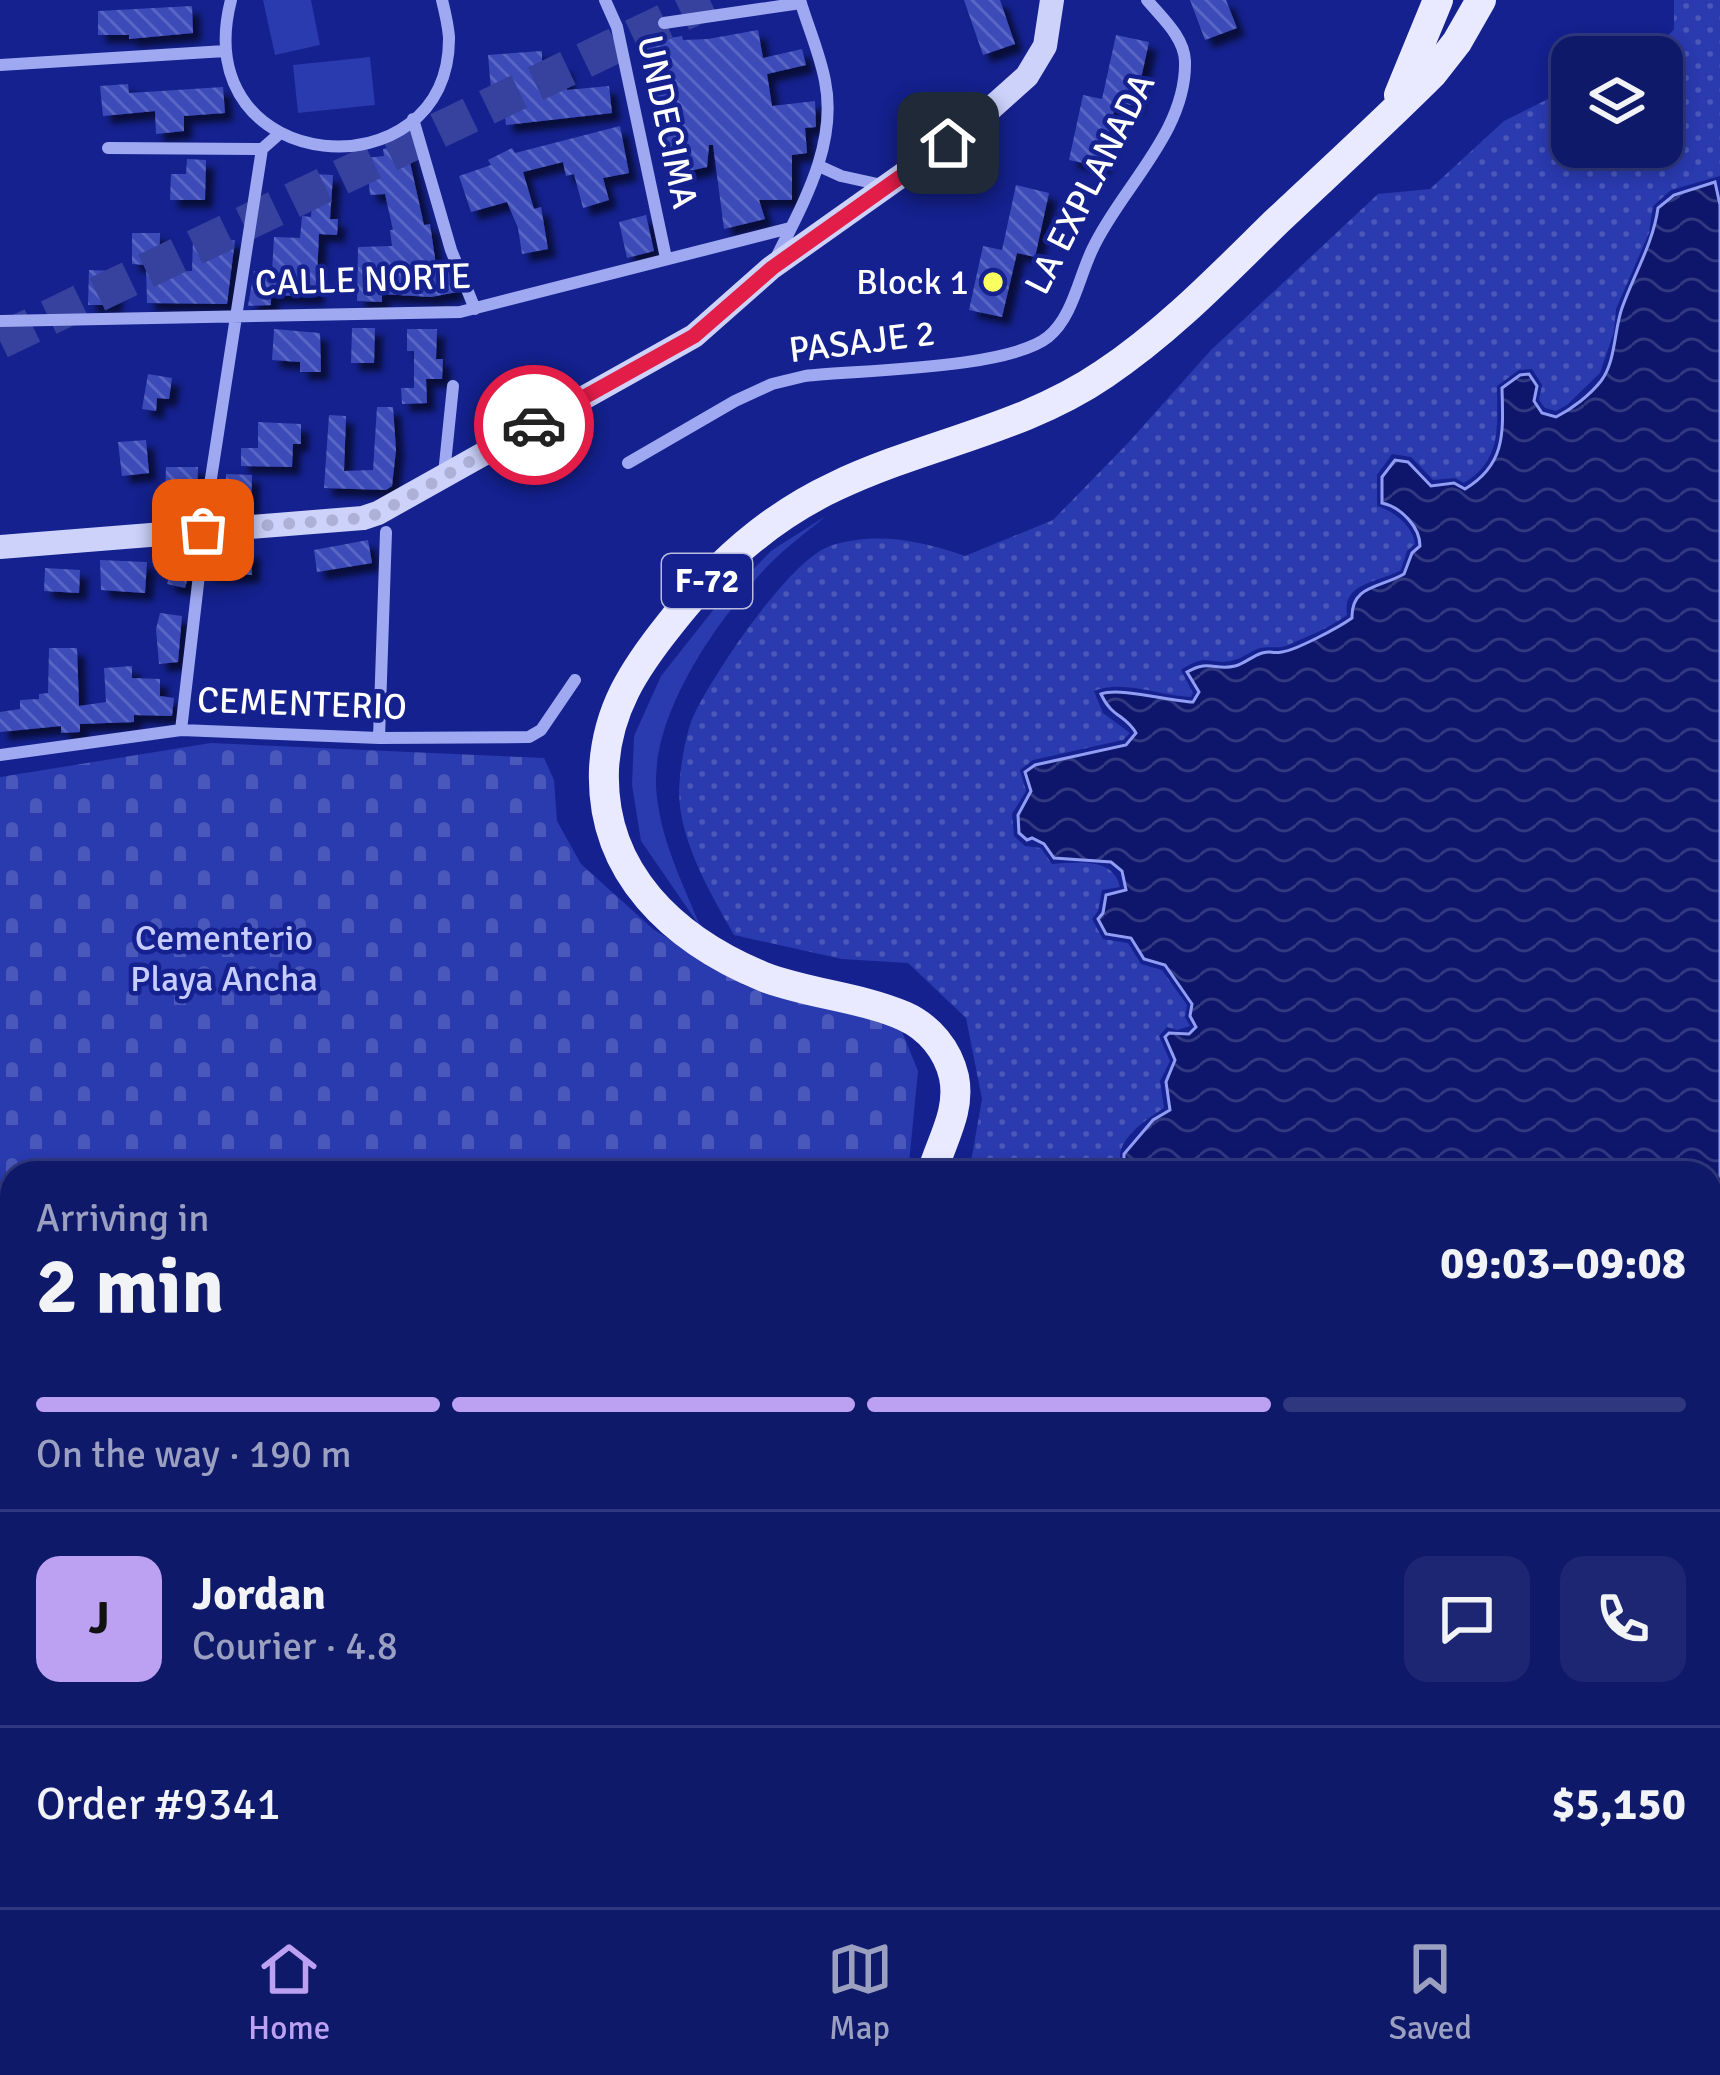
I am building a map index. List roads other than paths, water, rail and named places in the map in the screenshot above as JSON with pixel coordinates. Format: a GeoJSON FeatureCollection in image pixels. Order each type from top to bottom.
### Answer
{"type":"FeatureCollection","features":[{"type":"Feature","properties":{"kind":"main road","name":"F-72"},"geometry":{"type":"LineString","coordinates":[[1383,120],[1411,71],[1438,0]]}},
{"type":"Feature","properties":{"kind":"main road","name":"F-72"},"geometry":{"type":"LineString","coordinates":[[936,1161],[956,1100],[944,1051],[927,1030],[904,1016],[765,977],[712,952],[659,910],[628,869],[606,819],[606,742],[614,712],[634,670],[681,609],[771,523],[836,486],[1059,402],[1107,372],[1194,302],[1432,74],[1481,0]]}},
{"type":"Feature","properties":{"kind":"street"},"geometry":{"type":"LineString","coordinates":[[231,0],[225,51],[242,99],[279,134],[313,147],[349,149],[383,139],[413,119],[433,95],[445,67],[448,36],[442,0]]}},
{"type":"Feature","properties":{"kind":"street","name":"UNDECIMA"},"geometry":{"type":"LineString","coordinates":[[605,0],[617,27],[666,258]]}},
{"type":"Feature","properties":{"kind":"street"},"geometry":{"type":"LineString","coordinates":[[0,547],[378,514],[694,336],[772,268],[970,127],[1028,76],[1045,46],[1052,0]]}},
{"type":"Feature","properties":{"kind":"street","name":"LA EXPLANADA"},"geometry":{"type":"LineString","coordinates":[[1048,337],[1065,316],[1094,244],[1156,148],[1179,100],[1185,55],[1147,0]]}},
{"type":"Feature","properties":{"kind":"street"},"geometry":{"type":"LineString","coordinates":[[664,23],[800,1],[825,82],[829,117],[819,166],[772,268]]}},
{"type":"Feature","properties":{"kind":"street"},"geometry":{"type":"LineString","coordinates":[[0,65],[225,51]]}},
{"type":"Feature","properties":{"kind":"street"},"geometry":{"type":"LineString","coordinates":[[413,119],[451,250],[475,309]]}},
{"type":"Feature","properties":{"kind":"street"},"geometry":{"type":"LineString","coordinates":[[203,530],[262,149],[279,134]]}},
{"type":"Feature","properties":{"kind":"street"},"geometry":{"type":"LineString","coordinates":[[108,148],[262,149]]}},
{"type":"Feature","properties":{"kind":"street"},"geometry":{"type":"LineString","coordinates":[[819,166],[889,187]]}},
{"type":"Feature","properties":{"kind":"street","name":"CALLE NORTE"},"geometry":{"type":"LineString","coordinates":[[0,321],[475,309],[790,228]]}},
{"type":"Feature","properties":{"kind":"street","name":"PASAJE 2"},"geometry":{"type":"LineString","coordinates":[[628,463],[772,384],[805,376],[1015,353],[1048,337]]}},
{"type":"Feature","properties":{"kind":"street"},"geometry":{"type":"LineString","coordinates":[[444,477],[453,386]]}},
{"type":"Feature","properties":{"kind":"street"},"geometry":{"type":"LineString","coordinates":[[379,738],[386,532]]}},
{"type":"Feature","properties":{"kind":"street"},"geometry":{"type":"LineString","coordinates":[[181,730],[199,575]]}},
{"type":"Feature","properties":{"kind":"street","name":"CEMENTERIO"},"geometry":{"type":"LineString","coordinates":[[0,755],[181,730],[379,738],[529,737],[542,730],[575,680]]}},
{"type":"Feature","properties":{"kind":"water"},"geometry":{"type":"Polygon","coordinates":[[[1715,182],[1720,205],[1720,1161],[1124,1161],[1124,1154],[1153,1120],[1170,1110],[1166,1082],[1175,1060],[1165,1037],[1189,1034],[1196,1027],[1190,1016],[1192,1004],[1165,965],[1144,959],[1131,938],[1106,934],[1098,919],[1106,895],[1126,890],[1122,871],[1111,862],[1054,858],[1044,844],[1019,833],[1018,815],[1031,791],[1025,772],[1035,765],[1126,745],[1136,733],[1101,694],[1132,693],[1193,702],[1199,692],[1187,672],[1201,666],[1235,666],[1262,653],[1307,643],[1352,618],[1362,593],[1404,574],[1420,546],[1417,532],[1396,509],[1382,503],[1382,477],[1395,460],[1408,462],[1431,486],[1454,483],[1465,489],[1479,479],[1500,445],[1502,388],[1520,375],[1529,374],[1537,386],[1534,401],[1542,413],[1556,417],[1586,396],[1609,364],[1622,308],[1658,208],[1674,195],[1715,182]]]}},
{"type":"Feature","properties":{"kind":"tunnel"},"geometry":{"type":"LineString","coordinates":[[0,341],[710,0]]}},
{"type":"Feature","properties":{"kind":"place","name":"Block 1"},"geometry":{"type":"Point","coordinates":[993,282]}},
{"type":"Feature","properties":{"kind":"park label","name":"Cementerio Playa Ancha"},"geometry":{"type":"Point","coordinates":[224,958]}}]}
